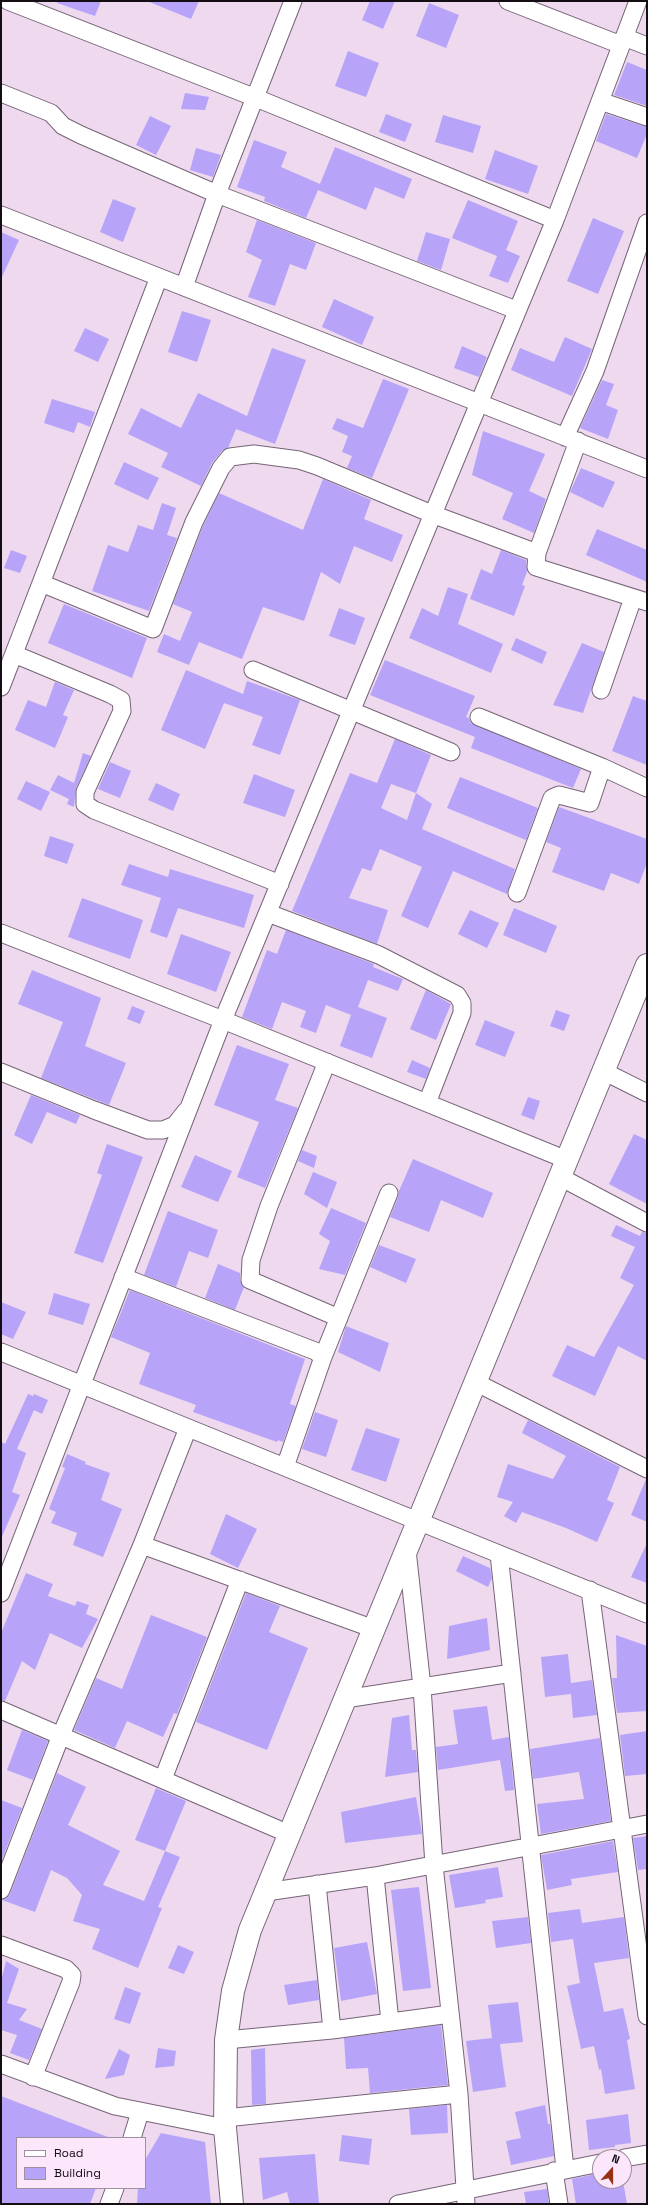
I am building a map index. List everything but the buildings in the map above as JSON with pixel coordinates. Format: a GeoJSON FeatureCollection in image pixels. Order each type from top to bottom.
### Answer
{"type":"FeatureCollection","features":[{"type":"Feature","properties":{"kind":"street"},"geometry":{"type":"LineString","coordinates":[[8,1],[256,98],[555,220]]}},
{"type":"Feature","properties":{"kind":"street"},"geometry":{"type":"LineString","coordinates":[[184,287],[216,194],[256,98],[293,1]]}},
{"type":"Feature","properties":{"kind":"street"},"geometry":{"type":"LineString","coordinates":[[508,1],[623,41],[647,46]]}},
{"type":"Feature","properties":{"kind":"street"},"geometry":{"type":"LineString","coordinates":[[1,1593],[223,1020],[516,310],[555,220],[638,1]]}},
{"type":"Feature","properties":{"kind":"street"},"geometry":{"type":"LineString","coordinates":[[1,93],[51,113],[63,126],[81,135],[216,194],[516,310]]}},
{"type":"Feature","properties":{"kind":"street"},"geometry":{"type":"LineString","coordinates":[[600,101],[647,117]]}},
{"type":"Feature","properties":{"kind":"street"},"geometry":{"type":"LineString","coordinates":[[1,215],[572,439],[646,466]]}},
{"type":"Feature","properties":{"kind":"street"},"geometry":{"type":"LineString","coordinates":[[601,690],[640,600],[536,567],[536,553],[572,439],[647,223]]}},
{"type":"Feature","properties":{"kind":"street"},"geometry":{"type":"LineString","coordinates":[[1,687],[8,661],[41,583],[159,277]]}},
{"type":"Feature","properties":{"kind":"street"},"geometry":{"type":"LineString","coordinates":[[41,583],[153,629],[204,499],[221,468],[230,457],[241,454],[278,457],[317,466],[432,514],[536,553]]}},
{"type":"Feature","properties":{"kind":"street"},"geometry":{"type":"LineString","coordinates":[[8,661],[110,694],[122,700],[122,711],[85,792],[85,804],[94,810],[280,884]]}},
{"type":"Feature","properties":{"kind":"street"},"geometry":{"type":"LineString","coordinates":[[253,670],[451,752]]}},
{"type":"Feature","properties":{"kind":"street"},"geometry":{"type":"LineString","coordinates":[[479,717],[602,767],[647,788]]}},
{"type":"Feature","properties":{"kind":"street"},"geometry":{"type":"LineString","coordinates":[[517,893],[552,798],[559,795],[590,803],[602,767]]}},
{"type":"Feature","properties":{"kind":"street"},"geometry":{"type":"LineString","coordinates":[[268,913],[379,955],[457,995],[462,1003],[462,1013],[427,1103]]}},
{"type":"Feature","properties":{"kind":"street"},"geometry":{"type":"LineString","coordinates":[[1,933],[223,1020],[427,1103],[563,1168],[647,1223]]}},
{"type":"Feature","properties":{"kind":"street"},"geometry":{"type":"LineString","coordinates":[[232,2204],[225,2123],[226,2040],[233,1991],[250,1930],[647,965]]}},
{"type":"Feature","properties":{"kind":"street"},"geometry":{"type":"LineString","coordinates":[[327,1062],[269,1206],[251,1260],[250,1280],[339,1318]]}},
{"type":"Feature","properties":{"kind":"street"},"geometry":{"type":"LineString","coordinates":[[603,1071],[647,1093]]}},
{"type":"Feature","properties":{"kind":"street"},"geometry":{"type":"LineString","coordinates":[[1,1072],[94,1110],[148,1130],[163,1130],[175,1125],[191,1105]]}},
{"type":"Feature","properties":{"kind":"street"},"geometry":{"type":"LineString","coordinates":[[285,1467],[323,1357],[389,1194]]}},
{"type":"Feature","properties":{"kind":"street"},"geometry":{"type":"LineString","coordinates":[[123,1277],[315,1350],[323,1357]]}},
{"type":"Feature","properties":{"kind":"street"},"geometry":{"type":"LineString","coordinates":[[1,1352],[647,1614]]}},
{"type":"Feature","properties":{"kind":"street"},"geometry":{"type":"LineString","coordinates":[[475,1382],[647,1469]]}},
{"type":"Feature","properties":{"kind":"street"},"geometry":{"type":"LineString","coordinates":[[1,1890],[61,1735],[142,1545],[188,1428]]}},
{"type":"Feature","properties":{"kind":"street"},"geometry":{"type":"LineString","coordinates":[[142,1545],[374,1629]]}},
{"type":"Feature","properties":{"kind":"street"},"geometry":{"type":"LineString","coordinates":[[406,1549],[422,1686],[434,1865],[459,2094],[466,2198]]}},
{"type":"Feature","properties":{"kind":"street"},"geometry":{"type":"LineString","coordinates":[[499,1554],[530,1846],[560,2170],[559,2204]]}},
{"type":"Feature","properties":{"kind":"street"},"geometry":{"type":"LineString","coordinates":[[163,1779],[240,1580]]}},
{"type":"Feature","properties":{"kind":"street"},"geometry":{"type":"LineString","coordinates":[[590,1590],[647,2016]]}},
{"type":"Feature","properties":{"kind":"street"},"geometry":{"type":"LineString","coordinates":[[345,1699],[512,1673]]}},
{"type":"Feature","properties":{"kind":"street"},"geometry":{"type":"LineString","coordinates":[[1,1710],[289,1834]]}},
{"type":"Feature","properties":{"kind":"street"},"geometry":{"type":"LineString","coordinates":[[266,1892],[375,1876],[647,1824]]}},
{"type":"Feature","properties":{"kind":"street"},"geometry":{"type":"LineString","coordinates":[[375,1876],[390,2022]]}},
{"type":"Feature","properties":{"kind":"street"},"geometry":{"type":"LineString","coordinates":[[317,1884],[332,2030]]}},
{"type":"Feature","properties":{"kind":"street"},"geometry":{"type":"LineString","coordinates":[[1,1945],[66,1969],[72,1975],[71,1982],[33,2077]]}},
{"type":"Feature","properties":{"kind":"street"},"geometry":{"type":"LineString","coordinates":[[226,2040],[332,2030],[450,2014]]}},
{"type":"Feature","properties":{"kind":"street"},"geometry":{"type":"LineString","coordinates":[[1,2064],[115,2106],[140,2112],[225,2123],[459,2094]]}},
{"type":"Feature","properties":{"kind":"street"},"geometry":{"type":"LineString","coordinates":[[132,2137],[140,2112]]}},
{"type":"Feature","properties":{"kind":"street"},"geometry":{"type":"LineString","coordinates":[[632,2157],[647,2154]]}},
{"type":"Feature","properties":{"kind":"street"},"geometry":{"type":"LineString","coordinates":[[398,2204],[466,2198],[560,2170],[592,2164]]}},
{"type":"Feature","properties":{"kind":"street"},"geometry":{"type":"LineString","coordinates":[[109,2204],[115,2189]]}}]}
